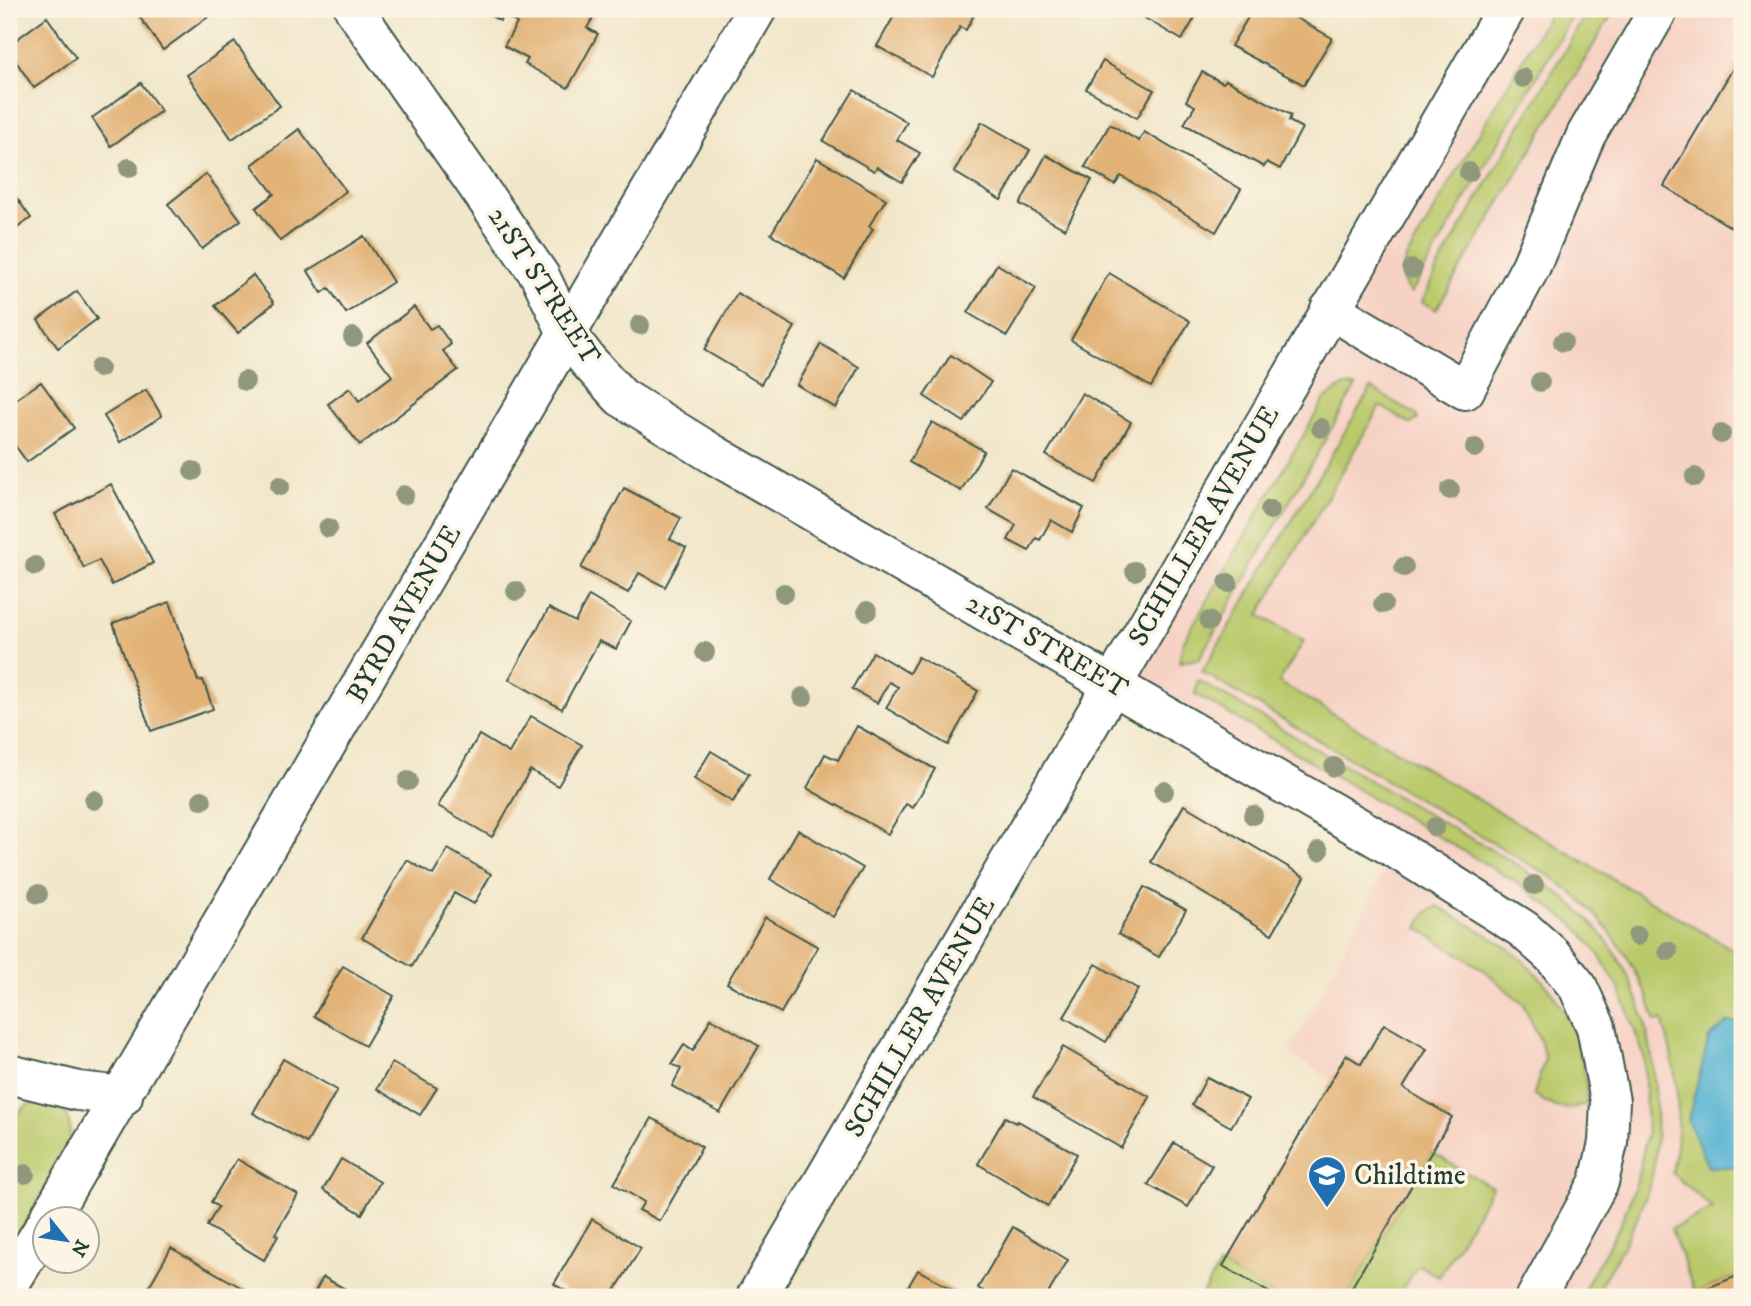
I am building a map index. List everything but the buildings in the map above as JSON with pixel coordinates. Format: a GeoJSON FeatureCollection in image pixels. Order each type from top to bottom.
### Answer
{"type":"FeatureCollection","features":[{"type":"Feature","properties":{"kind":"street","name":"21ST STREET"},"geometry":{"type":"LineString","coordinates":[[354,9],[540,276],[568,335],[621,397],[713,454],[1396,849],[1523,929],[1552,955],[1578,987],[1603,1054],[1610,1101],[1608,1143],[1599,1182],[1536,1297]]}},
{"type":"Feature","properties":{"kind":"street","name":"BYRD AVENUE"},"geometry":{"type":"LineString","coordinates":[[58,1204],[757,9]]}},
{"type":"Feature","properties":{"kind":"street","name":"SCHILLER AVENUE"},"geometry":{"type":"LineString","coordinates":[[755,1297],[1506,9]]}},
{"type":"Feature","properties":{"kind":"street"},"geometry":{"type":"LineString","coordinates":[[1331,309],[1465,390],[1531,266],[1586,135],[1659,9]]}},
{"type":"Feature","properties":{"kind":"street"},"geometry":{"type":"LineString","coordinates":[[9,1074],[78,1091],[123,1096]]}},
{"type":"Feature","properties":{"kind":"street"},"geometry":{"type":"LineString","coordinates":[[9,1285],[32,1247]]}},
{"type":"Feature","properties":{"kind":"shaded area"},"geometry":{"type":"Polygon","coordinates":[[[1506,9],[1742,9],[1742,1297],[1200,1297],[1332,1080],[1289,1053],[1396,849],[1112,684],[1506,9]]]}},
{"type":"Feature","properties":{"kind":"green space"},"geometry":{"type":"Polygon","coordinates":[[[1552,9],[1576,9],[1411,293],[1403,278],[1405,260],[1552,9]]]}},
{"type":"Feature","properties":{"kind":"green space"},"geometry":{"type":"Polygon","coordinates":[[[1589,9],[1615,9],[1436,310],[1422,302],[1438,267],[1589,9]]]}},
{"type":"Feature","properties":{"kind":"green space"},"geometry":{"type":"Polygon","coordinates":[[[1343,386],[1356,386],[1199,659],[1179,662],[1183,642],[1324,400],[1343,386]]]}},
{"type":"Feature","properties":{"kind":"green space"},"geometry":{"type":"Polygon","coordinates":[[[1371,388],[1416,415],[1418,419],[1411,424],[1380,406],[1259,615],[1304,641],[1279,682],[1742,955],[1742,1274],[1695,1293],[1671,1229],[1713,1209],[1672,1173],[1678,1115],[1668,1039],[1662,1020],[1656,1022],[1629,960],[1603,923],[1553,878],[1202,672],[1371,388]]]}},
{"type":"Feature","properties":{"kind":"green space"},"geometry":{"type":"Polygon","coordinates":[[[1198,680],[1528,872],[1586,917],[1619,959],[1631,982],[1647,1032],[1655,1084],[1656,1148],[1650,1184],[1639,1214],[1593,1297],[1580,1297],[1621,1223],[1637,1180],[1647,1134],[1644,1056],[1619,988],[1597,952],[1578,928],[1516,882],[1195,694],[1198,680]]]}},
{"type":"Feature","properties":{"kind":"green space"},"geometry":{"type":"Polygon","coordinates":[[[1438,906],[1506,947],[1546,984],[1577,1041],[1586,1082],[1586,1104],[1558,1108],[1534,1094],[1545,1058],[1540,1040],[1523,1004],[1485,971],[1418,928],[1426,913],[1438,906]]]}},
{"type":"Feature","properties":{"kind":"green space"},"geometry":{"type":"Polygon","coordinates":[[[40,1099],[62,1110],[69,1121],[69,1145],[36,1204],[32,1204],[32,1212],[9,1253],[7,1164],[15,1118],[26,1106],[40,1099]]]}},
{"type":"Feature","properties":{"kind":"green space"},"geometry":{"type":"Polygon","coordinates":[[[1431,1152],[1492,1187],[1439,1277],[1419,1265],[1396,1297],[1346,1297],[1431,1152]]]}},
{"type":"Feature","properties":{"kind":"green space"},"geometry":{"type":"Polygon","coordinates":[[[1219,1266],[1223,1266],[1277,1297],[1200,1297],[1219,1266]]]}},
{"type":"Feature","properties":{"kind":"water"},"geometry":{"type":"Polygon","coordinates":[[[1728,1022],[1742,1023],[1742,1167],[1708,1167],[1688,1120],[1709,1038],[1728,1022]]]}},
{"type":"Feature","properties":{"kind":"place","name":"Childtime"},"geometry":{"type":"Point","coordinates":[1327,1209]}}]}
